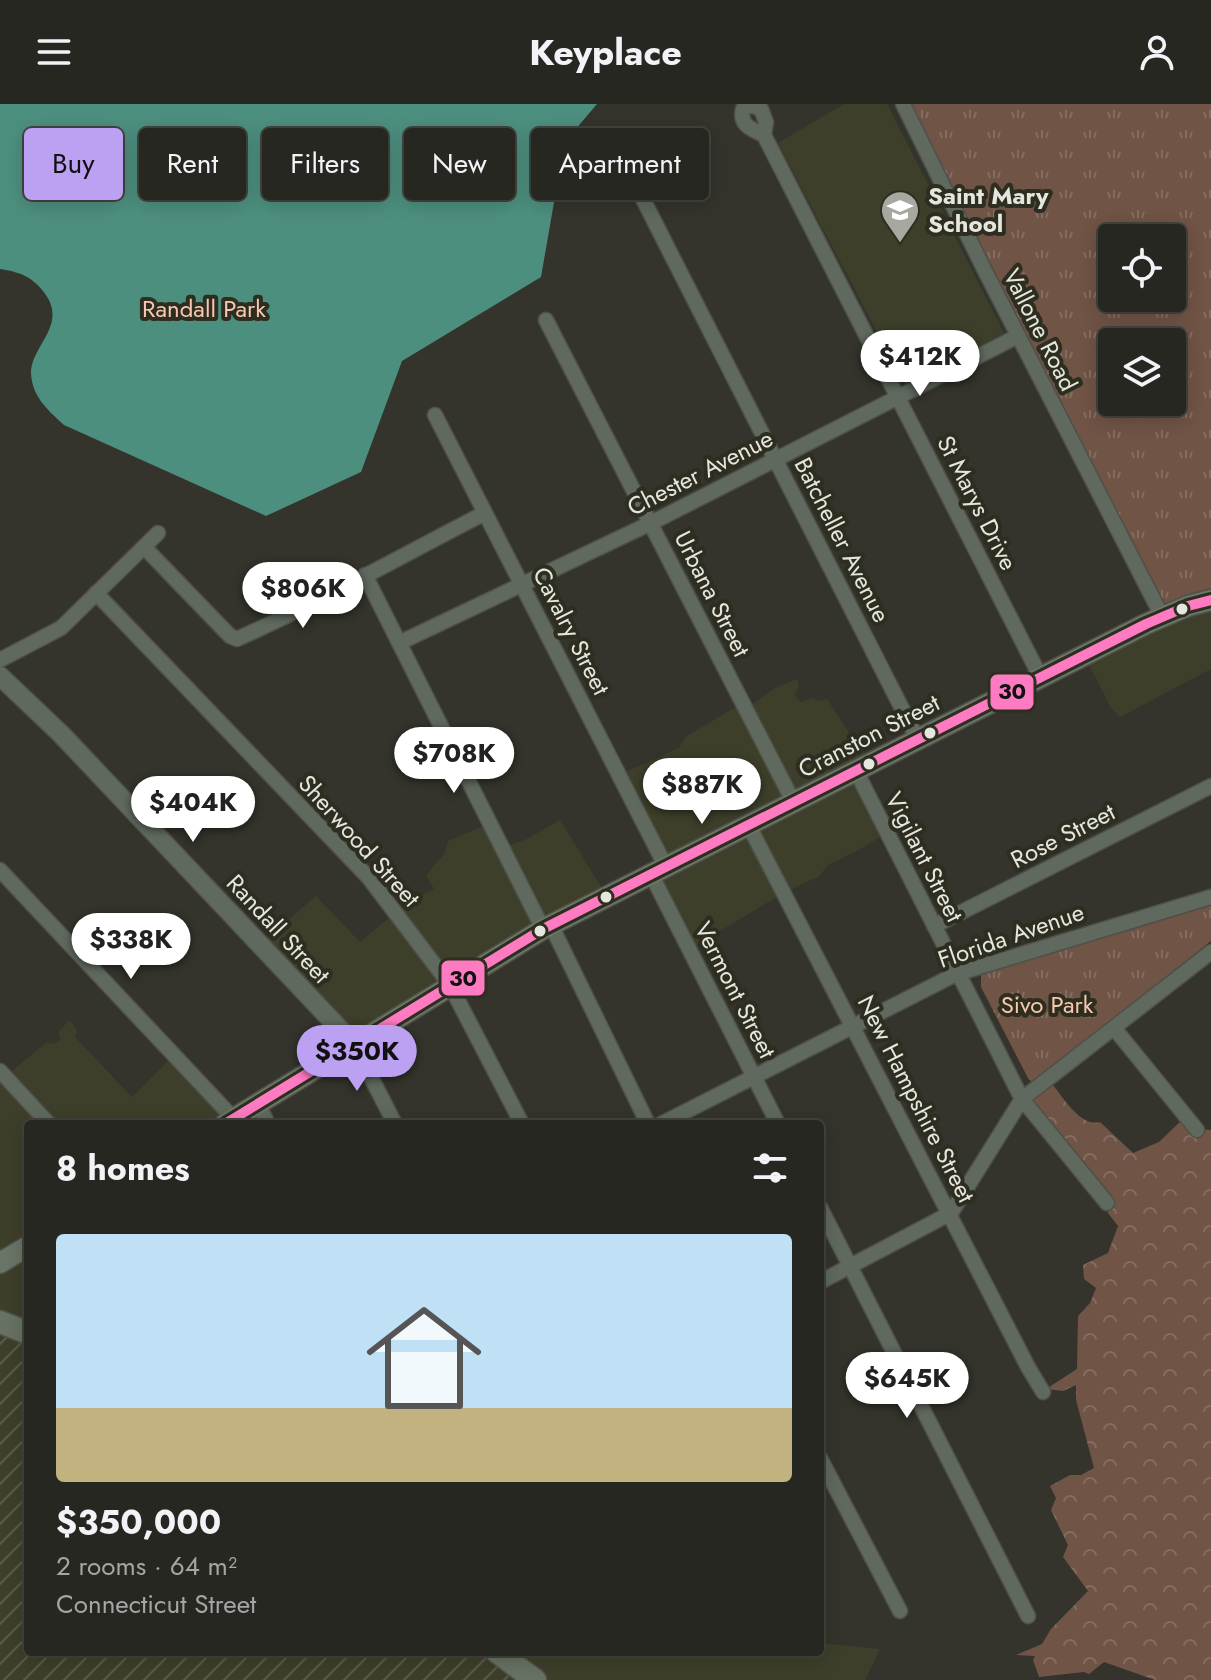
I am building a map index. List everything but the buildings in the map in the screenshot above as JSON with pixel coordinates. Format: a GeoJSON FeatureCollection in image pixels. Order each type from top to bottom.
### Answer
{"type":"FeatureCollection","features":[{"type":"Feature","properties":{"kind":"main road","name":"Cranston Street"},"geometry":{"type":"LineString","coordinates":[[232,1120],[547,927],[1162,616],[1211,600]]}},
{"type":"Feature","properties":{"kind":"main road"},"geometry":{"type":"LineString","coordinates":[[0,1263],[24,1248]]}},
{"type":"Feature","properties":{"kind":"main road"},"geometry":{"type":"LineString","coordinates":[[0,1322],[24,1331]]}},
{"type":"Feature","properties":{"kind":"main road"},"geometry":{"type":"LineString","coordinates":[[502,1656],[535,1680]]}},
{"type":"Feature","properties":{"kind":"street","name":"Vallone Road"},"geometry":{"type":"LineString","coordinates":[[903,104],[1162,616]]}},
{"type":"Feature","properties":{"kind":"street","name":"St Marys Drive"},"geometry":{"type":"LineString","coordinates":[[764,135],[1041,678]]}},
{"type":"Feature","properties":{"kind":"street","name":"Batcheller Avenue"},"geometry":{"type":"LineString","coordinates":[[644,200],[918,740]]}},
{"type":"Feature","properties":{"kind":"street","name":"Urbana Street"},"geometry":{"type":"LineString","coordinates":[[546,320],[794,803]]}},
{"type":"Feature","properties":{"kind":"street","name":"Chester Avenue"},"geometry":{"type":"LineString","coordinates":[[399,643],[651,523],[1018,336]]}},
{"type":"Feature","properties":{"kind":"street","name":"Cavalry Street"},"geometry":{"type":"LineString","coordinates":[[435,415],[523,585],[659,872]]}},
{"type":"Feature","properties":{"kind":"street"},"geometry":{"type":"LineString","coordinates":[[146,549],[230,636],[237,639],[311,606],[485,513]]}},
{"type":"Feature","properties":{"kind":"street"},"geometry":{"type":"LineString","coordinates":[[0,660],[61,628],[158,533]]}},
{"type":"Feature","properties":{"kind":"street"},"geometry":{"type":"LineString","coordinates":[[365,575],[646,1120]]}},
{"type":"Feature","properties":{"kind":"street","name":"Sherwood Street"},"geometry":{"type":"LineString","coordinates":[[96,593],[369,878],[450,985],[520,1120]]}},
{"type":"Feature","properties":{"kind":"street","name":"Randall Street"},"geometry":{"type":"LineString","coordinates":[[0,676],[61,734],[354,1044]]}},
{"type":"Feature","properties":{"kind":"street","name":"Vigilant Street"},"geometry":{"type":"LineString","coordinates":[[856,771],[1022,1099],[1107,1203]]}},
{"type":"Feature","properties":{"kind":"street","name":"Rose Street"},"geometry":{"type":"LineString","coordinates":[[934,926],[1211,786]]}},
{"type":"Feature","properties":{"kind":"street","name":"New Hampshire Street"},"geometry":{"type":"LineString","coordinates":[[749,826],[1043,1392]]}},
{"type":"Feature","properties":{"kind":"street"},"geometry":{"type":"LineString","coordinates":[[0,870],[229,1120]]}},
{"type":"Feature","properties":{"kind":"street","name":"Vermont Street"},"geometry":{"type":"LineString","coordinates":[[659,872],[776,1120]]}},
{"type":"Feature","properties":{"kind":"street","name":"Florida Avenue"},"geometry":{"type":"LineString","coordinates":[[669,1120],[960,973],[1211,897]]}},
{"type":"Feature","properties":{"kind":"street"},"geometry":{"type":"LineString","coordinates":[[824,1280],[951,1213],[1022,1099],[1208,960]]}},
{"type":"Feature","properties":{"kind":"street"},"geometry":{"type":"LineString","coordinates":[[1114,1028],[1197,1130]]}},
{"type":"Feature","properties":{"kind":"street"},"geometry":{"type":"LineString","coordinates":[[354,1044],[393,1120]]}},
{"type":"Feature","properties":{"kind":"street"},"geometry":{"type":"LineString","coordinates":[[0,1071],[45,1120]]}},
{"type":"Feature","properties":{"kind":"street"},"geometry":{"type":"LineString","coordinates":[[258,1104],[266,1120]]}},
{"type":"Feature","properties":{"kind":"street"},"geometry":{"type":"LineString","coordinates":[[824,1215],[1028,1616]]}},
{"type":"Feature","properties":{"kind":"street"},"geometry":{"type":"LineString","coordinates":[[824,1466],[900,1611]]}},
{"type":"Feature","properties":{"kind":"shaded area"},"geometry":{"type":"Polygon","coordinates":[[[844,104],[887,104],[1004,333],[906,387],[778,143],[844,104]]]}},
{"type":"Feature","properties":{"kind":"shaded area"},"geometry":{"type":"Polygon","coordinates":[[[1211,600],[1211,669],[1120,717],[1111,708],[1085,657],[1211,600]]]}},
{"type":"Feature","properties":{"kind":"shaded area"},"geometry":{"type":"Polygon","coordinates":[[[797,679],[799,686],[795,695],[801,702],[811,698],[819,701],[827,699],[849,733],[858,741],[870,763],[858,773],[886,833],[828,865],[819,876],[782,894],[691,948],[654,878],[666,868],[623,773],[679,748],[687,736],[742,703],[749,707],[775,688],[797,679]]]}},
{"type":"Feature","properties":{"kind":"shaded area"},"geometry":{"type":"Polygon","coordinates":[[[560,820],[608,898],[359,1041],[262,942],[316,896],[360,942],[395,913],[434,889],[426,875],[445,853],[448,841],[486,825],[500,849],[527,839],[560,820]]]}},
{"type":"Feature","properties":{"kind":"shaded area"},"geometry":{"type":"Polygon","coordinates":[[[70,1020],[77,1031],[75,1037],[132,1097],[174,1055],[234,1116],[257,1105],[267,1120],[24,1120],[24,1335],[0,1326],[0,1070],[6,1076],[47,1042],[54,1044],[61,1039],[58,1032],[70,1020]]]}},
{"type":"Feature","properties":{"kind":"shaded area"},"geometry":{"type":"Polygon","coordinates":[[[0,1326],[24,1335],[24,1656],[496,1656],[528,1680],[0,1680],[0,1326]]]}},
{"type":"Feature","properties":{"kind":"shaded area"},"geometry":{"type":"Polygon","coordinates":[[[824,1643],[880,1649],[865,1680],[528,1680],[496,1656],[824,1656],[824,1643]]]}},
{"type":"Feature","properties":{"kind":"green space"},"geometry":{"type":"Polygon","coordinates":[[[903,104],[1211,104],[1211,591],[1162,616],[903,104]]]}},
{"type":"Feature","properties":{"kind":"green space","name":"Sivo Park"},"geometry":{"type":"Polygon","coordinates":[[[1211,902],[1211,941],[1034,1082],[1029,1080],[981,987],[981,972],[1211,902]]]}},
{"type":"Feature","properties":{"kind":"green space"},"geometry":{"type":"Polygon","coordinates":[[[1049,1080],[1078,1115],[1085,1120],[1100,1122],[1133,1153],[1159,1142],[1185,1117],[1197,1129],[1211,1130],[1211,1680],[1155,1680],[1104,1662],[1089,1674],[1039,1677],[1033,1660],[1035,1656],[1016,1655],[1042,1644],[1051,1629],[1088,1591],[1063,1557],[1068,1545],[1051,1510],[1056,1498],[1050,1486],[1070,1475],[1081,1475],[1094,1468],[1076,1400],[1076,1385],[1063,1391],[1046,1389],[1077,1369],[1078,1316],[1090,1303],[1096,1288],[1084,1279],[1083,1265],[1108,1253],[1118,1226],[1108,1213],[1107,1203],[1025,1101],[1049,1080]]]}},
{"type":"Feature","properties":{"kind":"water","name":"Randall Park"},"geometry":{"type":"Polygon","coordinates":[[[0,104],[597,104],[577,128],[531,128],[531,200],[554,200],[541,277],[402,361],[361,472],[266,516],[64,425],[38,396],[32,382],[33,363],[51,324],[53,314],[50,303],[29,278],[0,269],[0,104]]]}},
{"type":"Feature","properties":{"kind":"transit line","name":"30"},"geometry":{"type":"LineString","coordinates":[[232,1120],[543,929],[1146,624],[1211,600]]}},
{"type":"Feature","properties":{"kind":"place","name":"Saint Mary School"},"geometry":{"type":"Point","coordinates":[900,244]}}]}
